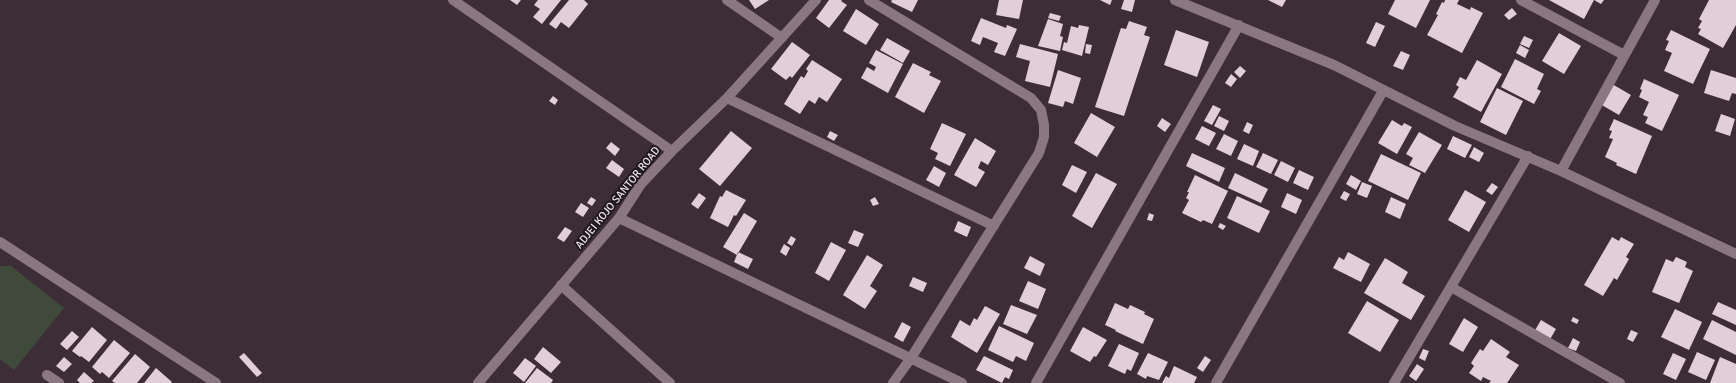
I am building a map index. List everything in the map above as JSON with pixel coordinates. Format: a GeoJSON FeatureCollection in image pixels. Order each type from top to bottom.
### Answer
{"type":"FeatureCollection","features":[{"type":"Feature","properties":{"kind":"street"},"geometry":{"type":"LineString","coordinates":[[453,0],[672,151]]}},
{"type":"Feature","properties":{"kind":"street"},"geometry":{"type":"LineString","coordinates":[[727,0],[782,38]]}},
{"type":"Feature","properties":{"kind":"street"},"geometry":{"type":"LineString","coordinates":[[802,0],[813,3]]}},
{"type":"Feature","properties":{"kind":"street"},"geometry":{"type":"LineString","coordinates":[[869,0],[1031,98],[1041,110],[1044,125],[1044,137],[1040,153],[911,358],[893,383]]}},
{"type":"Feature","properties":{"kind":"street"},"geometry":{"type":"LineString","coordinates":[[1175,0],[1334,65],[1455,126],[1561,171],[1736,254]]}},
{"type":"Feature","properties":{"kind":"street"},"geometry":{"type":"LineString","coordinates":[[1521,0],[1624,55]]}},
{"type":"Feature","properties":{"kind":"street"},"geometry":{"type":"LineString","coordinates":[[1561,171],[1655,0]]}},
{"type":"Feature","properties":{"kind":"street","name":"ADJEI KOJO SANTOR ROAD"},"geometry":{"type":"LineString","coordinates":[[478,383],[619,218],[641,184],[672,151],[727,98],[813,3]]}},
{"type":"Feature","properties":{"kind":"street"},"geometry":{"type":"LineString","coordinates":[[1036,383],[1239,25]]}},
{"type":"Feature","properties":{"kind":"street"},"geometry":{"type":"LineString","coordinates":[[1216,383],[1384,91]]}},
{"type":"Feature","properties":{"kind":"street"},"geometry":{"type":"LineString","coordinates":[[727,98],[994,226]]}},
{"type":"Feature","properties":{"kind":"street"},"geometry":{"type":"LineString","coordinates":[[1394,383],[1528,156]]}},
{"type":"Feature","properties":{"kind":"street"},"geometry":{"type":"LineString","coordinates":[[619,218],[962,383]]}},
{"type":"Feature","properties":{"kind":"street"},"geometry":{"type":"LineString","coordinates":[[1,245],[216,383]]}},
{"type":"Feature","properties":{"kind":"street"},"geometry":{"type":"LineString","coordinates":[[561,285],[670,383]]}},
{"type":"Feature","properties":{"kind":"street"},"geometry":{"type":"LineString","coordinates":[[1451,287],[1620,383]]}},
{"type":"Feature","properties":{"kind":"street"},"geometry":{"type":"LineString","coordinates":[[47,375],[59,383]]}},
{"type":"Feature","properties":{"kind":"green space"},"geometry":{"type":"Polygon","coordinates":[[[0,266],[11,266],[64,308],[14,370],[0,359],[0,266]]]}},
{"type":"Feature","properties":{"kind":"building"},"geometry":{"type":"Polygon","coordinates":[[[510,0],[521,0],[517,5],[510,0]]]}},
{"type":"Feature","properties":{"kind":"building"},"geometry":{"type":"Polygon","coordinates":[[[538,0],[561,0],[542,24],[533,17],[540,9],[534,5],[538,0]]]}},
{"type":"Feature","properties":{"kind":"building"},"geometry":{"type":"Polygon","coordinates":[[[569,0],[584,0],[588,4],[569,28],[561,22],[556,29],[549,24],[569,0]]]}},
{"type":"Feature","properties":{"kind":"building"},"geometry":{"type":"Polygon","coordinates":[[[749,0],[769,0],[755,9],[749,0]]]}},
{"type":"Feature","properties":{"kind":"building"},"geometry":{"type":"Polygon","coordinates":[[[829,0],[842,0],[841,1],[847,5],[829,28],[816,18],[829,0]]]}},
{"type":"Feature","properties":{"kind":"building"},"geometry":{"type":"Polygon","coordinates":[[[892,0],[918,0],[912,12],[891,2],[892,0]]]}},
{"type":"Feature","properties":{"kind":"building"},"geometry":{"type":"Polygon","coordinates":[[[999,0],[1023,0],[1019,19],[996,15],[999,0]]]}},
{"type":"Feature","properties":{"kind":"building"},"geometry":{"type":"Polygon","coordinates":[[[1100,0],[1112,0],[1110,5],[1100,0]]]}},
{"type":"Feature","properties":{"kind":"building"},"geometry":{"type":"Polygon","coordinates":[[[1124,0],[1135,0],[1132,12],[1121,9],[1124,0]]]}},
{"type":"Feature","properties":{"kind":"building"},"geometry":{"type":"Polygon","coordinates":[[[1268,0],[1286,0],[1282,7],[1268,0]]]}},
{"type":"Feature","properties":{"kind":"building"},"geometry":{"type":"Polygon","coordinates":[[[1395,0],[1430,0],[1416,28],[1388,14],[1395,0]]]}},
{"type":"Feature","properties":{"kind":"building"},"geometry":{"type":"Polygon","coordinates":[[[1445,0],[1459,0],[1457,4],[1470,10],[1471,7],[1483,13],[1462,53],[1427,35],[1438,15],[1436,14],[1442,2],[1444,3],[1445,0]]]}},
{"type":"Feature","properties":{"kind":"building"},"geometry":{"type":"Polygon","coordinates":[[[1549,0],[1594,0],[1584,19],[1549,0]]]}},
{"type":"Feature","properties":{"kind":"building"},"geometry":{"type":"Polygon","coordinates":[[[1594,0],[1604,0],[1601,4],[1594,0]]]}},
{"type":"Feature","properties":{"kind":"building"},"geometry":{"type":"Polygon","coordinates":[[[1709,0],[1736,0],[1736,25],[1723,48],[1698,34],[1701,29],[1698,28],[1702,21],[1699,19],[1709,0]]]}},
{"type":"Feature","properties":{"kind":"building"},"geometry":{"type":"Polygon","coordinates":[[[1512,8],[1517,14],[1509,20],[1504,15],[1512,8]]]}},
{"type":"Feature","properties":{"kind":"building"},"geometry":{"type":"Polygon","coordinates":[[[856,9],[879,24],[866,45],[843,31],[856,9]]]}},
{"type":"Feature","properties":{"kind":"building"},"geometry":{"type":"Polygon","coordinates":[[[1050,13],[1061,16],[1059,21],[1048,18],[1050,13]]]}},
{"type":"Feature","properties":{"kind":"building"},"geometry":{"type":"Polygon","coordinates":[[[981,18],[1006,28],[1007,25],[1017,29],[1005,56],[994,52],[998,43],[983,37],[980,45],[971,41],[981,18]]]}},
{"type":"Feature","properties":{"kind":"building"},"geometry":{"type":"Polygon","coordinates":[[[1048,19],[1063,24],[1060,36],[1063,37],[1060,51],[1038,46],[1048,19]]]}},
{"type":"Feature","properties":{"kind":"building"},"geometry":{"type":"Polygon","coordinates":[[[1129,21],[1147,27],[1144,35],[1150,37],[1124,116],[1095,107],[1121,28],[1126,29],[1129,21]]]}},
{"type":"Feature","properties":{"kind":"building"},"geometry":{"type":"Polygon","coordinates":[[[1376,22],[1385,26],[1375,47],[1366,43],[1376,22]]]}},
{"type":"Feature","properties":{"kind":"building"},"geometry":{"type":"Polygon","coordinates":[[[1079,25],[1089,27],[1082,56],[1062,50],[1064,42],[1067,43],[1071,26],[1078,28],[1079,25]]]}},
{"type":"Feature","properties":{"kind":"building"},"geometry":{"type":"Polygon","coordinates":[[[1176,30],[1209,42],[1197,77],[1164,65],[1176,30]]]}},
{"type":"Feature","properties":{"kind":"building"},"geometry":{"type":"Polygon","coordinates":[[[1671,30],[1710,49],[1693,84],[1664,71],[1672,53],[1665,50],[1669,41],[1666,40],[1671,30]]]}},
{"type":"Feature","properties":{"kind":"building"},"geometry":{"type":"Polygon","coordinates":[[[1559,33],[1581,46],[1564,74],[1542,61],[1559,33]]]}},
{"type":"Feature","properties":{"kind":"building"},"geometry":{"type":"Polygon","coordinates":[[[1524,36],[1533,40],[1529,48],[1520,44],[1524,36]]]}},
{"type":"Feature","properties":{"kind":"building"},"geometry":{"type":"Polygon","coordinates":[[[887,38],[910,51],[903,63],[880,50],[887,38]]]}},
{"type":"Feature","properties":{"kind":"building"},"geometry":{"type":"Polygon","coordinates":[[[792,42],[810,55],[792,78],[790,76],[786,80],[771,69],[792,42]]]}},
{"type":"Feature","properties":{"kind":"building"},"geometry":{"type":"Polygon","coordinates":[[[1020,44],[1058,54],[1050,87],[1025,81],[1030,61],[1016,57],[1020,44]]]}},
{"type":"Feature","properties":{"kind":"building"},"geometry":{"type":"Polygon","coordinates":[[[1086,44],[1092,45],[1090,54],[1085,53],[1086,44]]]}},
{"type":"Feature","properties":{"kind":"building"},"geometry":{"type":"Polygon","coordinates":[[[1520,45],[1529,50],[1525,58],[1516,53],[1520,45]]]}},
{"type":"Feature","properties":{"kind":"building"},"geometry":{"type":"Polygon","coordinates":[[[876,50],[903,64],[888,93],[861,78],[867,67],[874,71],[876,67],[869,63],[876,50]]]}},
{"type":"Feature","properties":{"kind":"building"},"geometry":{"type":"Polygon","coordinates":[[[1401,51],[1410,55],[1403,70],[1393,66],[1401,51]]]}},
{"type":"Feature","properties":{"kind":"building"},"geometry":{"type":"Polygon","coordinates":[[[1515,59],[1544,74],[1537,89],[1541,91],[1534,104],[1501,87],[1515,59]]]}},
{"type":"Feature","properties":{"kind":"building"},"geometry":{"type":"Polygon","coordinates":[[[812,60],[842,79],[827,102],[819,97],[815,104],[809,100],[800,114],[784,104],[801,76],[804,78],[808,71],[806,69],[812,60]]]}},
{"type":"Feature","properties":{"kind":"building"},"geometry":{"type":"Polygon","coordinates":[[[1477,60],[1502,74],[1481,112],[1453,97],[1459,87],[1456,85],[1460,77],[1466,80],[1477,60]]]}},
{"type":"Feature","properties":{"kind":"building"},"geometry":{"type":"Polygon","coordinates":[[[913,63],[931,72],[929,75],[941,81],[924,113],[895,97],[913,63]]]}},
{"type":"Feature","properties":{"kind":"building"},"geometry":{"type":"Polygon","coordinates":[[[1240,66],[1246,71],[1240,78],[1234,72],[1240,66]]]}},
{"type":"Feature","properties":{"kind":"building"},"geometry":{"type":"Polygon","coordinates":[[[1058,70],[1081,78],[1073,104],[1065,101],[1063,107],[1048,103],[1058,70]]]}},
{"type":"Feature","properties":{"kind":"building"},"geometry":{"type":"Polygon","coordinates":[[[1711,70],[1736,78],[1736,94],[1732,93],[1729,101],[1704,93],[1711,70]]]}},
{"type":"Feature","properties":{"kind":"building"},"geometry":{"type":"Polygon","coordinates":[[[1231,74],[1237,79],[1231,87],[1225,83],[1231,74]]]}},
{"type":"Feature","properties":{"kind":"building"},"geometry":{"type":"Polygon","coordinates":[[[1644,79],[1679,95],[1662,131],[1645,123],[1648,117],[1643,115],[1649,102],[1639,97],[1644,79]]]}},
{"type":"Feature","properties":{"kind":"building"},"geometry":{"type":"Polygon","coordinates":[[[1612,84],[1631,95],[1619,115],[1600,104],[1612,84]]]}},
{"type":"Feature","properties":{"kind":"building"},"geometry":{"type":"Polygon","coordinates":[[[1497,88],[1523,101],[1506,135],[1480,122],[1497,88]]]}},
{"type":"Feature","properties":{"kind":"building"},"geometry":{"type":"Polygon","coordinates":[[[553,96],[558,100],[555,105],[549,101],[553,96]]]}},
{"type":"Feature","properties":{"kind":"building"},"geometry":{"type":"Polygon","coordinates":[[[1213,105],[1221,109],[1212,125],[1204,121],[1213,105]]]}},
{"type":"Feature","properties":{"kind":"building"},"geometry":{"type":"Polygon","coordinates":[[[1091,113],[1115,127],[1097,157],[1074,143],[1091,113]]]}},
{"type":"Feature","properties":{"kind":"building"},"geometry":{"type":"Polygon","coordinates":[[[1721,114],[1735,119],[1730,136],[1715,131],[1721,114]]]}},
{"type":"Feature","properties":{"kind":"building"},"geometry":{"type":"Polygon","coordinates":[[[1219,116],[1229,121],[1224,131],[1214,126],[1219,116]]]}},
{"type":"Feature","properties":{"kind":"building"},"geometry":{"type":"Polygon","coordinates":[[[1162,118],[1171,124],[1165,132],[1157,126],[1162,118]]]}},
{"type":"Feature","properties":{"kind":"building"},"geometry":{"type":"Polygon","coordinates":[[[1614,119],[1652,136],[1636,174],[1616,165],[1617,163],[1605,157],[1613,139],[1609,138],[1612,131],[1609,130],[1614,119]]]}},
{"type":"Feature","properties":{"kind":"building"},"geometry":{"type":"Polygon","coordinates":[[[1392,120],[1402,126],[1404,123],[1412,127],[1397,154],[1378,143],[1392,120]]]}},
{"type":"Feature","properties":{"kind":"building"},"geometry":{"type":"Polygon","coordinates":[[[1247,122],[1253,125],[1249,134],[1243,131],[1247,122]]]}},
{"type":"Feature","properties":{"kind":"building"},"geometry":{"type":"Polygon","coordinates":[[[942,123],[966,134],[950,166],[935,159],[938,153],[930,149],[942,123]]]}},
{"type":"Feature","properties":{"kind":"building"},"geometry":{"type":"Polygon","coordinates":[[[1202,126],[1216,133],[1209,146],[1195,139],[1202,126]]]}},
{"type":"Feature","properties":{"kind":"building"},"geometry":{"type":"Polygon","coordinates":[[[731,131],[752,148],[720,186],[699,169],[731,131]]]}},
{"type":"Feature","properties":{"kind":"building"},"geometry":{"type":"Polygon","coordinates":[[[830,131],[838,135],[834,141],[827,137],[830,131]]]}},
{"type":"Feature","properties":{"kind":"building"},"geometry":{"type":"Polygon","coordinates":[[[1419,132],[1442,145],[1425,173],[1409,165],[1413,158],[1406,154],[1419,132]]]}},
{"type":"Feature","properties":{"kind":"building"},"geometry":{"type":"Polygon","coordinates":[[[1224,134],[1238,141],[1231,156],[1216,149],[1224,134]]]}},
{"type":"Feature","properties":{"kind":"building"},"geometry":{"type":"Polygon","coordinates":[[[1453,136],[1472,145],[1465,158],[1447,149],[1453,136]]]}},
{"type":"Feature","properties":{"kind":"building"},"geometry":{"type":"Polygon","coordinates":[[[975,138],[996,151],[988,165],[981,161],[978,168],[985,172],[976,187],[954,175],[975,138]]]}},
{"type":"Feature","properties":{"kind":"building"},"geometry":{"type":"Polygon","coordinates":[[[611,142],[620,149],[615,156],[606,148],[611,142]]]}},
{"type":"Feature","properties":{"kind":"building"},"geometry":{"type":"Polygon","coordinates":[[[1244,144],[1259,151],[1253,166],[1237,159],[1244,144]]]}},
{"type":"Feature","properties":{"kind":"building"},"geometry":{"type":"Polygon","coordinates":[[[1474,147],[1484,153],[1479,162],[1469,157],[1474,147]]]}},
{"type":"Feature","properties":{"kind":"building"},"geometry":{"type":"Polygon","coordinates":[[[1192,153],[1225,168],[1219,182],[1186,166],[1192,153]]]}},
{"type":"Feature","properties":{"kind":"building"},"geometry":{"type":"Polygon","coordinates":[[[1263,153],[1278,160],[1271,174],[1256,167],[1263,153]]]}},
{"type":"Feature","properties":{"kind":"building"},"geometry":{"type":"Polygon","coordinates":[[[1381,154],[1421,173],[1408,200],[1368,181],[1381,154]]]}},
{"type":"Feature","properties":{"kind":"building"},"geometry":{"type":"Polygon","coordinates":[[[612,160],[624,169],[619,177],[606,168],[612,160]]]}},
{"type":"Feature","properties":{"kind":"building"},"geometry":{"type":"Polygon","coordinates":[[[1281,161],[1295,168],[1288,182],[1274,175],[1281,161]]]}},
{"type":"Feature","properties":{"kind":"building"},"geometry":{"type":"Polygon","coordinates":[[[1072,165],[1087,172],[1076,193],[1062,185],[1072,165]]]}},
{"type":"Feature","properties":{"kind":"building"},"geometry":{"type":"Polygon","coordinates":[[[934,166],[946,173],[939,187],[926,180],[934,166]]]}},
{"type":"Feature","properties":{"kind":"building"},"geometry":{"type":"Polygon","coordinates":[[[1299,170],[1314,177],[1308,190],[1293,183],[1299,170]]]}},
{"type":"Feature","properties":{"kind":"building"},"geometry":{"type":"Polygon","coordinates":[[[1096,173],[1117,184],[1092,228],[1072,216],[1096,173]]]}},
{"type":"Feature","properties":{"kind":"building"},"geometry":{"type":"Polygon","coordinates":[[[1235,173],[1268,189],[1261,203],[1228,188],[1235,173]]]}},
{"type":"Feature","properties":{"kind":"building"},"geometry":{"type":"Polygon","coordinates":[[[1195,175],[1228,191],[1212,224],[1203,220],[1201,222],[1182,213],[1189,200],[1186,198],[1189,192],[1187,192],[1195,175]]]}},
{"type":"Feature","properties":{"kind":"building"},"geometry":{"type":"Polygon","coordinates":[[[1351,175],[1361,181],[1356,190],[1346,184],[1351,175]]]}},
{"type":"Feature","properties":{"kind":"building"},"geometry":{"type":"Polygon","coordinates":[[[1362,182],[1372,186],[1367,198],[1357,194],[1362,182]]]}},
{"type":"Feature","properties":{"kind":"building"},"geometry":{"type":"Polygon","coordinates":[[[1492,183],[1498,187],[1492,195],[1486,191],[1492,183]]]}},
{"type":"Feature","properties":{"kind":"building"},"geometry":{"type":"Polygon","coordinates":[[[726,190],[746,200],[736,216],[734,215],[728,227],[710,218],[720,196],[722,197],[726,190]]]}},
{"type":"Feature","properties":{"kind":"building"},"geometry":{"type":"Polygon","coordinates":[[[1465,190],[1486,202],[1469,232],[1448,220],[1465,190]]]}},
{"type":"Feature","properties":{"kind":"building"},"geometry":{"type":"Polygon","coordinates":[[[1344,191],[1350,194],[1346,201],[1340,198],[1344,191]]]}},
{"type":"Feature","properties":{"kind":"building"},"geometry":{"type":"Polygon","coordinates":[[[699,193],[706,198],[698,209],[691,204],[699,193]]]}},
{"type":"Feature","properties":{"kind":"building"},"geometry":{"type":"Polygon","coordinates":[[[1287,193],[1302,200],[1296,214],[1281,207],[1287,193]]]}},
{"type":"Feature","properties":{"kind":"building"},"geometry":{"type":"Polygon","coordinates":[[[1237,196],[1270,211],[1259,233],[1227,218],[1237,196]]]}},
{"type":"Feature","properties":{"kind":"building"},"geometry":{"type":"Polygon","coordinates":[[[591,197],[596,200],[592,206],[587,203],[591,197]]]}},
{"type":"Feature","properties":{"kind":"building"},"geometry":{"type":"Polygon","coordinates":[[[875,197],[879,204],[873,206],[870,200],[875,197]]]}},
{"type":"Feature","properties":{"kind":"building"},"geometry":{"type":"Polygon","coordinates":[[[1391,197],[1406,204],[1400,219],[1385,212],[1391,197]]]}},
{"type":"Feature","properties":{"kind":"building"},"geometry":{"type":"Polygon","coordinates":[[[581,203],[589,208],[583,217],[575,212],[581,203]]]}},
{"type":"Feature","properties":{"kind":"building"},"geometry":{"type":"Polygon","coordinates":[[[744,213],[757,221],[737,255],[723,247],[744,213]]]}},
{"type":"Feature","properties":{"kind":"building"},"geometry":{"type":"Polygon","coordinates":[[[1149,213],[1154,215],[1152,221],[1147,220],[1149,213]]]}},
{"type":"Feature","properties":{"kind":"building"},"geometry":{"type":"Polygon","coordinates":[[[958,221],[971,227],[967,237],[954,231],[958,221]]]}},
{"type":"Feature","properties":{"kind":"building"},"geometry":{"type":"Polygon","coordinates":[[[1220,223],[1226,226],[1223,230],[1218,227],[1220,223]]]}},
{"type":"Feature","properties":{"kind":"building"},"geometry":{"type":"Polygon","coordinates":[[[565,227],[572,231],[564,242],[557,238],[565,227]]]}},
{"type":"Feature","properties":{"kind":"building"},"geometry":{"type":"Polygon","coordinates":[[[854,230],[864,234],[858,247],[848,243],[854,230]]]}},
{"type":"Feature","properties":{"kind":"building"},"geometry":{"type":"Polygon","coordinates":[[[791,236],[796,239],[792,246],[787,243],[791,236]]]}},
{"type":"Feature","properties":{"kind":"building"},"geometry":{"type":"Polygon","coordinates":[[[1612,237],[1619,241],[1621,237],[1634,244],[1626,257],[1629,259],[1617,280],[1614,278],[1603,296],[1584,285],[1612,237]]]}},
{"type":"Feature","properties":{"kind":"building"},"geometry":{"type":"Polygon","coordinates":[[[831,242],[846,250],[829,281],[815,273],[831,242]]]}},
{"type":"Feature","properties":{"kind":"building"},"geometry":{"type":"Polygon","coordinates":[[[784,244],[790,248],[786,256],[780,252],[784,244]]]}},
{"type":"Feature","properties":{"kind":"building"},"geometry":{"type":"Polygon","coordinates":[[[738,252],[753,259],[748,269],[734,262],[738,252]]]}},
{"type":"Feature","properties":{"kind":"building"},"geometry":{"type":"Polygon","coordinates":[[[1348,252],[1370,264],[1361,282],[1333,268],[1339,257],[1344,260],[1348,252]]]}},
{"type":"Feature","properties":{"kind":"building"},"geometry":{"type":"Polygon","coordinates":[[[867,255],[883,265],[870,286],[877,291],[865,309],[843,295],[867,255]]]}},
{"type":"Feature","properties":{"kind":"building"},"geometry":{"type":"Polygon","coordinates":[[[1030,256],[1045,264],[1040,276],[1024,268],[1030,256]]]}},
{"type":"Feature","properties":{"kind":"building"},"geometry":{"type":"Polygon","coordinates":[[[1676,257],[1687,262],[1685,267],[1693,271],[1679,303],[1652,292],[1666,259],[1673,262],[1676,257]]]}},
{"type":"Feature","properties":{"kind":"building"},"geometry":{"type":"Polygon","coordinates":[[[1385,258],[1408,272],[1402,283],[1425,296],[1411,320],[1364,293],[1385,258]]]}},
{"type":"Feature","properties":{"kind":"building"},"geometry":{"type":"Polygon","coordinates":[[[913,277],[927,283],[923,292],[909,286],[913,277]]]}},
{"type":"Feature","properties":{"kind":"building"},"geometry":{"type":"Polygon","coordinates":[[[1028,281],[1046,289],[1038,309],[1019,301],[1028,281]]]}},
{"type":"Feature","properties":{"kind":"building"},"geometry":{"type":"Polygon","coordinates":[[[1367,301],[1399,320],[1380,352],[1348,333],[1367,301]]]}},
{"type":"Feature","properties":{"kind":"building"},"geometry":{"type":"Polygon","coordinates":[[[1718,302],[1736,310],[1736,325],[1712,314],[1718,302]]]}},
{"type":"Feature","properties":{"kind":"building"},"geometry":{"type":"Polygon","coordinates":[[[1115,303],[1128,309],[1130,305],[1145,312],[1144,314],[1154,319],[1143,344],[1105,325],[1115,303]]]}},
{"type":"Feature","properties":{"kind":"building"},"geometry":{"type":"Polygon","coordinates":[[[1011,305],[1037,315],[1027,334],[1003,324],[1011,305]]]}},
{"type":"Feature","properties":{"kind":"building"},"geometry":{"type":"Polygon","coordinates":[[[985,306],[1000,314],[977,353],[951,337],[960,320],[970,326],[974,318],[977,320],[985,306]]]}},
{"type":"Feature","properties":{"kind":"building"},"geometry":{"type":"Polygon","coordinates":[[[1675,309],[1702,322],[1689,350],[1661,337],[1675,309]]]}},
{"type":"Feature","properties":{"kind":"building"},"geometry":{"type":"Polygon","coordinates":[[[1573,317],[1579,320],[1577,324],[1571,321],[1573,317]]]}},
{"type":"Feature","properties":{"kind":"building"},"geometry":{"type":"Polygon","coordinates":[[[1464,318],[1478,327],[1463,352],[1449,344],[1464,318]]]}},
{"type":"Feature","properties":{"kind":"building"},"geometry":{"type":"Polygon","coordinates":[[[1541,320],[1556,329],[1549,341],[1534,332],[1541,320]]]}},
{"type":"Feature","properties":{"kind":"building"},"geometry":{"type":"Polygon","coordinates":[[[1712,320],[1736,332],[1736,355],[1703,339],[1712,320]]]}},
{"type":"Feature","properties":{"kind":"building"},"geometry":{"type":"Polygon","coordinates":[[[902,322],[911,327],[903,342],[894,337],[902,322]]]}},
{"type":"Feature","properties":{"kind":"building"},"geometry":{"type":"Polygon","coordinates":[[[999,326],[1034,343],[1026,361],[1016,356],[1013,362],[988,350],[999,326]]]}},
{"type":"Feature","properties":{"kind":"building"},"geometry":{"type":"Polygon","coordinates":[[[92,327],[107,340],[89,362],[72,351],[92,327]]]}},
{"type":"Feature","properties":{"kind":"building"},"geometry":{"type":"Polygon","coordinates":[[[1083,327],[1107,340],[1096,357],[1094,356],[1090,362],[1070,351],[1083,327]]]}},
{"type":"Feature","properties":{"kind":"building"},"geometry":{"type":"Polygon","coordinates":[[[1631,330],[1638,333],[1633,342],[1627,339],[1631,330]]]}},
{"type":"Feature","properties":{"kind":"building"},"geometry":{"type":"Polygon","coordinates":[[[72,331],[79,337],[67,350],[60,344],[72,331]]]}},
{"type":"Feature","properties":{"kind":"building"},"geometry":{"type":"Polygon","coordinates":[[[1573,338],[1580,342],[1576,351],[1568,348],[1573,338]]]}},
{"type":"Feature","properties":{"kind":"building"},"geometry":{"type":"Polygon","coordinates":[[[1491,339],[1510,352],[1506,357],[1519,365],[1507,383],[1489,383],[1491,381],[1483,377],[1481,381],[1469,373],[1474,366],[1471,363],[1480,349],[1483,351],[1491,339]]]}},
{"type":"Feature","properties":{"kind":"building"},"geometry":{"type":"Polygon","coordinates":[[[114,340],[130,353],[109,378],[102,372],[100,374],[92,367],[114,340]]]}},
{"type":"Feature","properties":{"kind":"building"},"geometry":{"type":"Polygon","coordinates":[[[1119,344],[1139,353],[1131,371],[1127,369],[1125,374],[1108,366],[1119,344]]]}},
{"type":"Feature","properties":{"kind":"building"},"geometry":{"type":"Polygon","coordinates":[[[543,347],[561,362],[551,373],[534,359],[543,347]]]}},
{"type":"Feature","properties":{"kind":"building"},"geometry":{"type":"Polygon","coordinates":[[[1423,349],[1429,351],[1425,361],[1419,358],[1423,349]]]}},
{"type":"Feature","properties":{"kind":"building"},"geometry":{"type":"Polygon","coordinates":[[[1697,352],[1715,360],[1706,380],[1688,372],[1697,352]]]}},
{"type":"Feature","properties":{"kind":"building"},"geometry":{"type":"Polygon","coordinates":[[[244,353],[262,373],[257,377],[239,357],[244,353]]]}},
{"type":"Feature","properties":{"kind":"building"},"geometry":{"type":"Polygon","coordinates":[[[1148,353],[1168,362],[1159,380],[1147,376],[1146,379],[1137,374],[1148,353]]]}},
{"type":"Feature","properties":{"kind":"building"},"geometry":{"type":"Polygon","coordinates":[[[1673,353],[1686,359],[1676,380],[1663,374],[1673,353]]]}},
{"type":"Feature","properties":{"kind":"building"},"geometry":{"type":"Polygon","coordinates":[[[135,354],[150,367],[137,383],[115,383],[112,381],[135,354]]]}},
{"type":"Feature","properties":{"kind":"building"},"geometry":{"type":"Polygon","coordinates":[[[984,356],[1013,370],[1009,379],[1005,377],[1002,383],[976,370],[984,356]]]}},
{"type":"Feature","properties":{"kind":"building"},"geometry":{"type":"Polygon","coordinates":[[[1205,356],[1211,360],[1203,372],[1197,368],[1205,356]]]}},
{"type":"Feature","properties":{"kind":"building"},"geometry":{"type":"Polygon","coordinates":[[[64,357],[72,364],[64,372],[56,366],[64,357]]]}},
{"type":"Feature","properties":{"kind":"building"},"geometry":{"type":"Polygon","coordinates":[[[1720,357],[1736,364],[1736,383],[1710,383],[1720,357]]]}},
{"type":"Feature","properties":{"kind":"building"},"geometry":{"type":"Polygon","coordinates":[[[525,358],[536,366],[524,382],[513,373],[525,358]]]}},
{"type":"Feature","properties":{"kind":"building"},"geometry":{"type":"Polygon","coordinates":[[[1417,364],[1424,369],[1416,381],[1409,376],[1417,364]]]}},
{"type":"Feature","properties":{"kind":"building"},"geometry":{"type":"Polygon","coordinates":[[[1174,366],[1197,377],[1194,383],[1162,383],[1166,376],[1169,378],[1174,366]]]}},
{"type":"Feature","properties":{"kind":"building"},"geometry":{"type":"Polygon","coordinates":[[[156,368],[172,382],[144,383],[156,368]]]}},
{"type":"Feature","properties":{"kind":"building"},"geometry":{"type":"Polygon","coordinates":[[[537,368],[553,380],[551,383],[525,383],[537,368]]]}},
{"type":"Feature","properties":{"kind":"building"},"geometry":{"type":"Polygon","coordinates":[[[84,372],[94,381],[91,383],[80,383],[77,380],[84,372]]]}}]}
